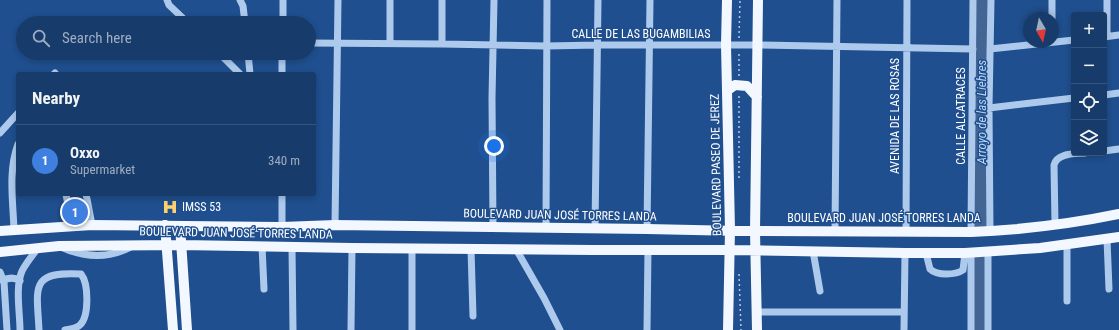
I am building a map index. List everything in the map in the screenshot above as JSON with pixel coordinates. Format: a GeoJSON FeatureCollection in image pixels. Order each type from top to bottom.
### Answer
{"type":"FeatureCollection","features":[{"type":"Feature","properties":{"kind":"main road","name":"BOULEVARD PASEO DE JEREZ"},"geometry":{"type":"LineString","coordinates":[[727,0],[726,45],[730,230],[728,330]]}},
{"type":"Feature","properties":{"kind":"main road"},"geometry":{"type":"LineString","coordinates":[[757,330],[756,231],[758,0]]}},
{"type":"Feature","properties":{"kind":"main road"},"geometry":{"type":"LineString","coordinates":[[728,90],[734,85],[739,84],[747,86],[757,97]]}},
{"type":"Feature","properties":{"kind":"main road","name":"BOULEVARD JUAN JOSÉ TORRES LANDA"},"geometry":{"type":"LineString","coordinates":[[0,231],[92,225],[335,225],[835,232],[990,232],[1119,214]]}},
{"type":"Feature","properties":{"kind":"main road"},"geometry":{"type":"LineString","coordinates":[[165,225],[173,330]]}},
{"type":"Feature","properties":{"kind":"main road"},"geometry":{"type":"LineString","coordinates":[[180,226],[187,330]]}},
{"type":"Feature","properties":{"kind":"main road","name":"BOULEVARD JUAN JOSÉ TORRES LANDA"},"geometry":{"type":"LineString","coordinates":[[0,252],[59,246],[181,245],[352,248],[648,249],[968,253],[1040,248],[1119,237]]}},
{"type":"Feature","properties":{"kind":"street"},"geometry":{"type":"LineString","coordinates":[[167,0],[181,16]]}},
{"type":"Feature","properties":{"kind":"street"},"geometry":{"type":"LineString","coordinates":[[240,0],[243,6],[244,16]]}},
{"type":"Feature","properties":{"kind":"street"},"geometry":{"type":"LineString","coordinates":[[282,16],[283,0]]}},
{"type":"Feature","properties":{"kind":"street"},"geometry":{"type":"LineString","coordinates":[[335,225],[338,0]]}},
{"type":"Feature","properties":{"kind":"street"},"geometry":{"type":"LineString","coordinates":[[390,0],[390,43]]}},
{"type":"Feature","properties":{"kind":"street"},"geometry":{"type":"LineString","coordinates":[[442,0],[442,44]]}},
{"type":"Feature","properties":{"kind":"street"},"geometry":{"type":"LineString","coordinates":[[493,227],[492,91],[494,0]]}},
{"type":"Feature","properties":{"kind":"street"},"geometry":{"type":"LineString","coordinates":[[546,228],[547,0]]}},
{"type":"Feature","properties":{"kind":"street"},"geometry":{"type":"LineString","coordinates":[[595,228],[598,0]]}},
{"type":"Feature","properties":{"kind":"street"},"geometry":{"type":"LineString","coordinates":[[647,229],[650,0]]}},
{"type":"Feature","properties":{"kind":"street"},"geometry":{"type":"LineString","coordinates":[[835,232],[837,0]]}},
{"type":"Feature","properties":{"kind":"street","name":"AVENIDA DE LAS ROSAS"},"geometry":{"type":"LineString","coordinates":[[906,232],[907,0]]}},
{"type":"Feature","properties":{"kind":"street","name":"CALLE ALCATRACES"},"geometry":{"type":"LineString","coordinates":[[971,232],[973,0]]}},
{"type":"Feature","properties":{"kind":"street"},"geometry":{"type":"LineString","coordinates":[[990,232],[989,108],[991,0]]}},
{"type":"Feature","properties":{"kind":"street"},"geometry":{"type":"LineString","coordinates":[[1052,0],[1052,12]]}},
{"type":"Feature","properties":{"kind":"street"},"geometry":{"type":"LineString","coordinates":[[1106,12],[1107,0]]}},
{"type":"Feature","properties":{"kind":"street"},"geometry":{"type":"LineString","coordinates":[[1107,36],[1119,35]]}},
{"type":"Feature","properties":{"kind":"street"},"geometry":{"type":"LineString","coordinates":[[1059,41],[1071,40]]}},
{"type":"Feature","properties":{"kind":"street","name":"CALLE DE LAS BUGAMBILIAS"},"geometry":{"type":"LineString","coordinates":[[316,43],[546,46],[598,44],[758,45],[837,48],[973,49]]}},
{"type":"Feature","properties":{"kind":"street"},"geometry":{"type":"LineString","coordinates":[[990,49],[1023,45]]}},
{"type":"Feature","properties":{"kind":"street"},"geometry":{"type":"LineString","coordinates":[[225,60],[238,72]]}},
{"type":"Feature","properties":{"kind":"street"},"geometry":{"type":"LineString","coordinates":[[249,60],[250,72]]}},
{"type":"Feature","properties":{"kind":"street"},"geometry":{"type":"LineString","coordinates":[[282,60],[282,72]]}},
{"type":"Feature","properties":{"kind":"street"},"geometry":{"type":"LineString","coordinates":[[1107,95],[1119,93]]}},
{"type":"Feature","properties":{"kind":"street"},"geometry":{"type":"LineString","coordinates":[[989,108],[1071,98]]}},
{"type":"Feature","properties":{"kind":"street"},"geometry":{"type":"LineString","coordinates":[[0,133],[16,115]]}},
{"type":"Feature","properties":{"kind":"street"},"geometry":{"type":"LineString","coordinates":[[1107,151],[1119,149]]}},
{"type":"Feature","properties":{"kind":"street"},"geometry":{"type":"LineString","coordinates":[[14,230],[15,179],[13,160],[16,150]]}},
{"type":"Feature","properties":{"kind":"street"},"geometry":{"type":"LineString","coordinates":[[1055,224],[1055,160],[1057,157],[1071,155]]}},
{"type":"Feature","properties":{"kind":"street"},"geometry":{"type":"LineString","coordinates":[[66,196],[72,226]]}},
{"type":"Feature","properties":{"kind":"street"},"geometry":{"type":"LineString","coordinates":[[86,196],[92,225]]}},
{"type":"Feature","properties":{"kind":"street"},"geometry":{"type":"LineString","coordinates":[[282,196],[282,226]]}},
{"type":"Feature","properties":{"kind":"street"},"geometry":{"type":"LineString","coordinates":[[1107,239],[1109,289]]}},
{"type":"Feature","properties":{"kind":"street"},"geometry":{"type":"LineString","coordinates":[[1067,245],[1067,301]]}},
{"type":"Feature","properties":{"kind":"street"},"geometry":{"type":"LineString","coordinates":[[262,246],[264,289]]}},
{"type":"Feature","properties":{"kind":"street"},"geometry":{"type":"LineString","coordinates":[[292,247],[293,330]]}},
{"type":"Feature","properties":{"kind":"street"},"geometry":{"type":"LineString","coordinates":[[20,330],[20,281],[22,272],[38,248]]}},
{"type":"Feature","properties":{"kind":"street"},"geometry":{"type":"LineString","coordinates":[[351,330],[352,248]]}},
{"type":"Feature","properties":{"kind":"street"},"geometry":{"type":"LineString","coordinates":[[412,248],[412,330]]}},
{"type":"Feature","properties":{"kind":"street"},"geometry":{"type":"LineString","coordinates":[[471,249],[473,316]]}},
{"type":"Feature","properties":{"kind":"street"},"geometry":{"type":"LineString","coordinates":[[516,249],[544,298],[560,330]]}},
{"type":"Feature","properties":{"kind":"street"},"geometry":{"type":"LineString","coordinates":[[647,330],[648,249]]}},
{"type":"Feature","properties":{"kind":"street"},"geometry":{"type":"LineString","coordinates":[[813,251],[820,291]]}},
{"type":"Feature","properties":{"kind":"street"},"geometry":{"type":"LineString","coordinates":[[988,251],[988,330]]}},
{"type":"Feature","properties":{"kind":"street"},"geometry":{"type":"LineString","coordinates":[[904,330],[905,253]]}},
{"type":"Feature","properties":{"kind":"street"},"geometry":{"type":"LineString","coordinates":[[926,253],[930,269],[937,273],[956,273],[963,270],[968,253]]}},
{"type":"Feature","properties":{"kind":"street"},"geometry":{"type":"LineString","coordinates":[[968,253],[971,330]]}},
{"type":"Feature","properties":{"kind":"street"},"geometry":{"type":"LineString","coordinates":[[0,272],[3,281],[7,330]]}},
{"type":"Feature","properties":{"kind":"street"},"geometry":{"type":"LineString","coordinates":[[39,330],[38,292],[42,281],[50,276],[81,274],[84,278],[86,290],[85,314],[79,326],[74,329],[65,330]]}},
{"type":"Feature","properties":{"kind":"street"},"geometry":{"type":"LineString","coordinates":[[3,281],[13,278],[20,281]]}},
{"type":"Feature","properties":{"kind":"street"},"geometry":{"type":"LineString","coordinates":[[757,312],[904,312]]}},
{"type":"Feature","properties":{"kind":"path"},"geometry":{"type":"LineString","coordinates":[[739,185],[740,0]]}},
{"type":"Feature","properties":{"kind":"path"},"geometry":{"type":"LineString","coordinates":[[739,272],[741,330]]}},
{"type":"Feature","properties":{"kind":"waterway","name":"Arroyo de las Liebres"},"geometry":{"type":"LineString","coordinates":[[981,223],[982,0]]}},
{"type":"Feature","properties":{"kind":"waterway","name":"Arroyo de las Liebres"},"geometry":{"type":"LineString","coordinates":[[980,330],[981,260]]}},
{"type":"Feature","properties":{"kind":"place","name":"IMSS 53"},"geometry":{"type":"Point","coordinates":[170,207]}},
{"type":"Feature","properties":{"kind":"place","name":"Oxxo"},"geometry":{"type":"Point","coordinates":[75,212]}}]}
